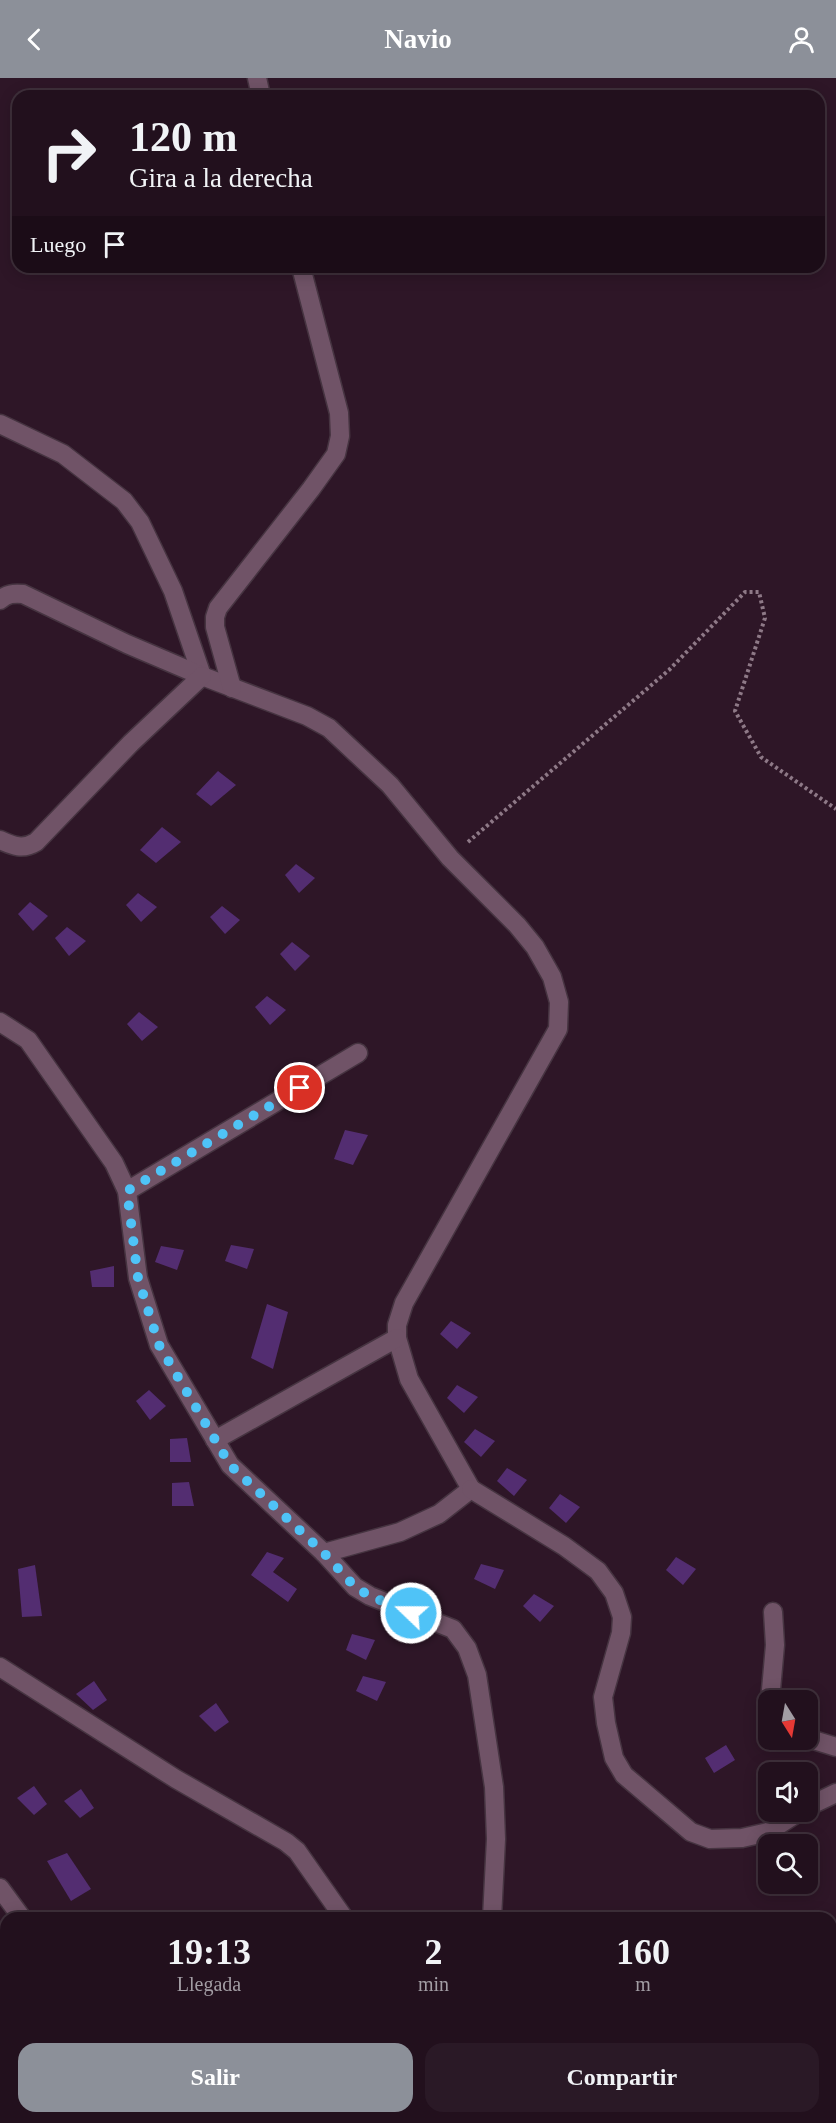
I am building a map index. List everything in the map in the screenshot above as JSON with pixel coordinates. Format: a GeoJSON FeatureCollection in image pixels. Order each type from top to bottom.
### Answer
{"type":"FeatureCollection","features":[{"type":"Feature","properties":{"kind":"street"},"geometry":{"type":"LineString","coordinates":[[232,688],[214,617],[218,608],[336,454],[340,436],[339,413],[303,273]]}},
{"type":"Feature","properties":{"kind":"street"},"geometry":{"type":"LineString","coordinates":[[0,424],[63,454],[124,501],[140,522],[173,591],[202,676]]}},
{"type":"Feature","properties":{"kind":"street"},"geometry":{"type":"LineString","coordinates":[[0,600],[6,595],[22,594],[127,645],[307,716],[328,728],[390,784],[450,858],[517,925],[535,947],[552,977],[559,1002],[558,1029],[404,1303],[397,1325],[397,1338],[409,1379],[471,1489],[564,1546],[598,1571],[614,1593],[622,1617],[621,1633],[603,1697],[614,1758],[624,1775],[691,1832],[710,1839],[742,1838],[768,1832],[784,1822]]}},
{"type":"Feature","properties":{"kind":"street"},"geometry":{"type":"LineString","coordinates":[[0,840],[20,847],[36,842],[131,743],[202,676]]}},
{"type":"Feature","properties":{"kind":"street"},"geometry":{"type":"LineString","coordinates":[[0,1023],[28,1040],[114,1163],[127,1191],[138,1278],[159,1345],[230,1465],[324,1553],[355,1587],[370,1596],[453,1629],[467,1648],[477,1675],[494,1787],[496,1839],[492,1912]]}},
{"type":"Feature","properties":{"kind":"street"},"geometry":{"type":"LineString","coordinates":[[127,1191],[358,1053]]}},
{"type":"Feature","properties":{"kind":"street"},"geometry":{"type":"LineString","coordinates":[[215,1440],[397,1338]]}},
{"type":"Feature","properties":{"kind":"street"},"geometry":{"type":"LineString","coordinates":[[324,1553],[400,1532],[439,1514],[471,1489]]}},
{"type":"Feature","properties":{"kind":"street"},"geometry":{"type":"LineString","coordinates":[[771,1690],[775,1645],[773,1612]]}},
{"type":"Feature","properties":{"kind":"street"},"geometry":{"type":"LineString","coordinates":[[0,1667],[176,1779],[286,1842],[297,1851],[340,1912]]}},
{"type":"Feature","properties":{"kind":"street"},"geometry":{"type":"LineString","coordinates":[[818,1741],[836,1747]]}},
{"type":"Feature","properties":{"kind":"street"},"geometry":{"type":"LineString","coordinates":[[818,1802],[836,1793]]}},
{"type":"Feature","properties":{"kind":"street"},"geometry":{"type":"LineString","coordinates":[[0,1888],[18,1912]]}},
{"type":"Feature","properties":{"kind":"path"},"geometry":{"type":"LineString","coordinates":[[450,858],[669,670],[744,592],[759,592],[765,618],[735,711],[761,757],[836,809]]}},
{"type":"Feature","properties":{"kind":"building"},"geometry":{"type":"Polygon","coordinates":[[[218,771],[236,785],[211,806],[196,794],[218,771]]]}},
{"type":"Feature","properties":{"kind":"building"},"geometry":{"type":"Polygon","coordinates":[[[162,827],[181,842],[156,863],[140,850],[162,827]]]}},
{"type":"Feature","properties":{"kind":"building"},"geometry":{"type":"Polygon","coordinates":[[[296,864],[315,878],[299,893],[285,875],[296,864]]]}},
{"type":"Feature","properties":{"kind":"building"},"geometry":{"type":"Polygon","coordinates":[[[138,893],[157,907],[141,922],[126,905],[138,893]]]}},
{"type":"Feature","properties":{"kind":"building"},"geometry":{"type":"Polygon","coordinates":[[[30,902],[48,916],[33,931],[18,914],[30,902]]]}},
{"type":"Feature","properties":{"kind":"building"},"geometry":{"type":"Polygon","coordinates":[[[222,906],[240,920],[225,934],[210,917],[222,906]]]}},
{"type":"Feature","properties":{"kind":"building"},"geometry":{"type":"Polygon","coordinates":[[[67,927],[86,941],[69,956],[55,938],[67,927]]]}},
{"type":"Feature","properties":{"kind":"building"},"geometry":{"type":"Polygon","coordinates":[[[292,942],[310,956],[295,971],[280,954],[292,942]]]}},
{"type":"Feature","properties":{"kind":"building"},"geometry":{"type":"Polygon","coordinates":[[[267,996],[286,1010],[270,1025],[255,1007],[267,996]]]}},
{"type":"Feature","properties":{"kind":"building"},"geometry":{"type":"Polygon","coordinates":[[[139,1012],[158,1027],[142,1041],[127,1024],[139,1012]]]}},
{"type":"Feature","properties":{"kind":"building"},"geometry":{"type":"Polygon","coordinates":[[[345,1130],[368,1135],[353,1165],[334,1159],[345,1130]]]}},
{"type":"Feature","properties":{"kind":"building"},"geometry":{"type":"Polygon","coordinates":[[[231,1245],[254,1249],[247,1269],[225,1261],[231,1245]]]}},
{"type":"Feature","properties":{"kind":"building"},"geometry":{"type":"Polygon","coordinates":[[[161,1246],[184,1250],[177,1270],[155,1262],[161,1246]]]}},
{"type":"Feature","properties":{"kind":"building"},"geometry":{"type":"Polygon","coordinates":[[[114,1266],[114,1287],[92,1287],[90,1271],[114,1266]]]}},
{"type":"Feature","properties":{"kind":"building"},"geometry":{"type":"Polygon","coordinates":[[[267,1304],[288,1312],[273,1369],[251,1358],[267,1304]]]}},
{"type":"Feature","properties":{"kind":"building"},"geometry":{"type":"Polygon","coordinates":[[[451,1321],[471,1333],[457,1349],[440,1334],[451,1321]]]}},
{"type":"Feature","properties":{"kind":"building"},"geometry":{"type":"Polygon","coordinates":[[[457,1385],[478,1397],[464,1413],[447,1398],[457,1385]]]}},
{"type":"Feature","properties":{"kind":"building"},"geometry":{"type":"Polygon","coordinates":[[[149,1390],[166,1406],[150,1420],[136,1401],[149,1390]]]}},
{"type":"Feature","properties":{"kind":"building"},"geometry":{"type":"Polygon","coordinates":[[[475,1429],[495,1441],[481,1457],[464,1442],[475,1429]]]}},
{"type":"Feature","properties":{"kind":"building"},"geometry":{"type":"Polygon","coordinates":[[[187,1438],[191,1462],[170,1462],[170,1439],[187,1438]]]}},
{"type":"Feature","properties":{"kind":"building"},"geometry":{"type":"Polygon","coordinates":[[[507,1468],[527,1480],[514,1496],[497,1481],[507,1468]]]}},
{"type":"Feature","properties":{"kind":"building"},"geometry":{"type":"Polygon","coordinates":[[[189,1482],[194,1506],[172,1506],[172,1483],[189,1482]]]}},
{"type":"Feature","properties":{"kind":"building"},"geometry":{"type":"Polygon","coordinates":[[[560,1494],[580,1507],[566,1523],[549,1508],[560,1494]]]}},
{"type":"Feature","properties":{"kind":"building"},"geometry":{"type":"Polygon","coordinates":[[[267,1552],[284,1558],[273,1572],[297,1589],[288,1602],[251,1575],[267,1552]]]}},
{"type":"Feature","properties":{"kind":"building"},"geometry":{"type":"Polygon","coordinates":[[[676,1557],[696,1569],[683,1585],[666,1570],[676,1557]]]}},
{"type":"Feature","properties":{"kind":"building"},"geometry":{"type":"Polygon","coordinates":[[[481,1564],[504,1570],[495,1589],[474,1579],[481,1564]]]}},
{"type":"Feature","properties":{"kind":"building"},"geometry":{"type":"Polygon","coordinates":[[[35,1565],[42,1616],[22,1617],[18,1569],[35,1565]]]}},
{"type":"Feature","properties":{"kind":"building"},"geometry":{"type":"Polygon","coordinates":[[[534,1594],[554,1606],[540,1622],[523,1606],[534,1594]]]}},
{"type":"Feature","properties":{"kind":"building"},"geometry":{"type":"Polygon","coordinates":[[[352,1634],[375,1640],[366,1660],[346,1650],[352,1634]]]}},
{"type":"Feature","properties":{"kind":"building"},"geometry":{"type":"Polygon","coordinates":[[[363,1676],[386,1682],[377,1701],[356,1691],[363,1676]]]}},
{"type":"Feature","properties":{"kind":"building"},"geometry":{"type":"Polygon","coordinates":[[[94,1681],[107,1700],[93,1710],[76,1694],[94,1681]]]}},
{"type":"Feature","properties":{"kind":"building"},"geometry":{"type":"Polygon","coordinates":[[[216,1703],[229,1722],[215,1732],[199,1716],[216,1703]]]}},
{"type":"Feature","properties":{"kind":"building"},"geometry":{"type":"Polygon","coordinates":[[[726,1745],[735,1760],[714,1773],[705,1758],[726,1745]]]}},
{"type":"Feature","properties":{"kind":"building"},"geometry":{"type":"Polygon","coordinates":[[[34,1786],[47,1804],[34,1815],[17,1798],[34,1786]]]}},
{"type":"Feature","properties":{"kind":"building"},"geometry":{"type":"Polygon","coordinates":[[[81,1789],[94,1808],[80,1818],[64,1801],[81,1789]]]}},
{"type":"Feature","properties":{"kind":"building"},"geometry":{"type":"Polygon","coordinates":[[[67,1853],[91,1889],[71,1901],[47,1861],[67,1853]]]}},
{"type":"Feature","properties":{"kind":"route"},"geometry":{"type":"LineString","coordinates":[[300,1088],[127,1191],[138,1278],[159,1345],[230,1465],[324,1553],[355,1587],[370,1596],[411,1613]]}}]}
